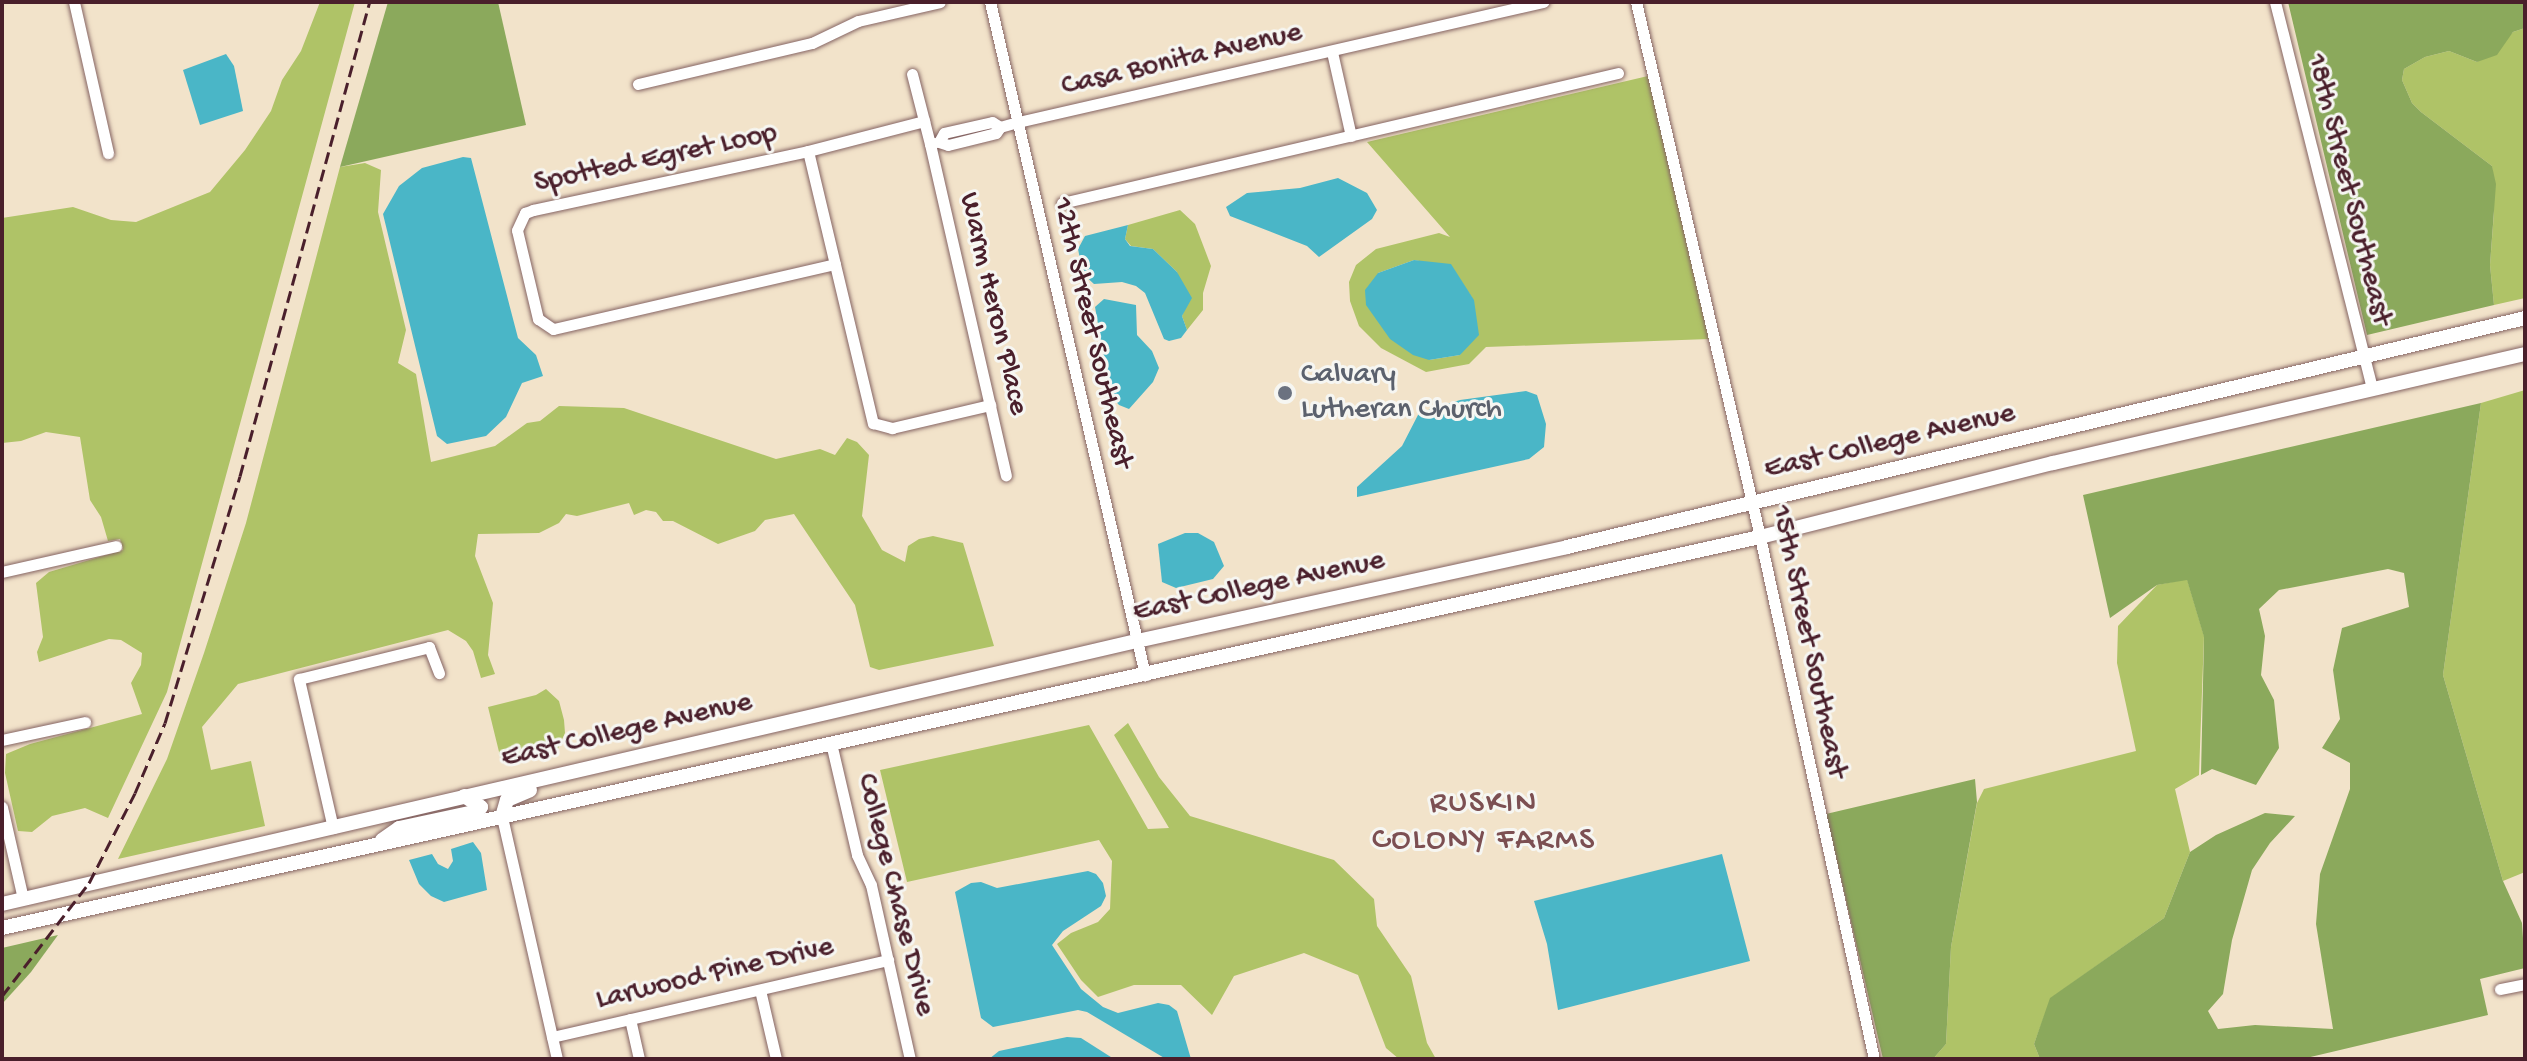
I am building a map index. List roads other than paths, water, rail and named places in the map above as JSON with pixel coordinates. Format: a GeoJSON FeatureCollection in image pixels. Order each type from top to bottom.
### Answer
{"type":"FeatureCollection","features":[{"type":"Feature","properties":{"kind":"main road","name":"East College Avenue"},"geometry":{"type":"LineString","coordinates":[[2,904],[1752,502],[2525,318]]}},
{"type":"Feature","properties":{"kind":"main road","name":"East College Avenue"},"geometry":{"type":"LineString","coordinates":[[2,928],[1760,537],[2053,463],[2525,354]]}},
{"type":"Feature","properties":{"kind":"main road"},"geometry":{"type":"LineString","coordinates":[[464,796],[502,817],[507,800],[521,791],[585,777],[625,759]]}},
{"type":"Feature","properties":{"kind":"main road"},"geometry":{"type":"LineString","coordinates":[[375,845],[399,828],[478,811],[481,807]]}},
{"type":"Feature","properties":{"kind":"street"},"geometry":{"type":"LineString","coordinates":[[74,2],[108,153]]}},
{"type":"Feature","properties":{"kind":"street"},"geometry":{"type":"LineString","coordinates":[[638,84],[812,43],[858,21],[909,6],[940,2]]}},
{"type":"Feature","properties":{"kind":"street","name":"12th Street Southeast"},"geometry":{"type":"LineString","coordinates":[[990,2],[1145,675]]}},
{"type":"Feature","properties":{"kind":"street","name":"Casa Bonita Avenue"},"geometry":{"type":"LineString","coordinates":[[934,143],[944,133],[956,130],[992,122],[1000,127],[1543,2]]}},
{"type":"Feature","properties":{"kind":"street","name":"15th Street Southeast"},"geometry":{"type":"LineString","coordinates":[[1636,2],[1760,537],[1874,1059]]}},
{"type":"Feature","properties":{"kind":"street","name":"18th Street Southeast"},"geometry":{"type":"LineString","coordinates":[[2275,2],[2372,389]]}},
{"type":"Feature","properties":{"kind":"street"},"geometry":{"type":"LineString","coordinates":[[1332,52],[1351,136]]}},
{"type":"Feature","properties":{"kind":"street"},"geometry":{"type":"LineString","coordinates":[[1062,203],[1618,73]]}},
{"type":"Feature","properties":{"kind":"street","name":"Warm Heron Place"},"geometry":{"type":"LineString","coordinates":[[912,74],[924,121],[934,143],[1006,475]]}},
{"type":"Feature","properties":{"kind":"street","name":"Spotted Egret Loop"},"geometry":{"type":"LineString","coordinates":[[835,264],[553,329],[538,319],[517,230],[525,213],[533,210],[808,151],[924,121]]}},
{"type":"Feature","properties":{"kind":"street"},"geometry":{"type":"LineString","coordinates":[[808,151],[873,423],[892,428],[990,405]]}},
{"type":"Feature","properties":{"kind":"street"},"geometry":{"type":"LineString","coordinates":[[2,572],[116,546]]}},
{"type":"Feature","properties":{"kind":"street"},"geometry":{"type":"LineString","coordinates":[[333,828],[299,679],[429,647],[439,673]]}},
{"type":"Feature","properties":{"kind":"street"},"geometry":{"type":"LineString","coordinates":[[2,740],[85,722]]}},
{"type":"Feature","properties":{"kind":"street","name":"College Chase Drive"},"geometry":{"type":"LineString","coordinates":[[831,743],[857,855],[871,885],[910,1059]]}},
{"type":"Feature","properties":{"kind":"street"},"geometry":{"type":"LineString","coordinates":[[2,807],[23,899]]}},
{"type":"Feature","properties":{"kind":"street"},"geometry":{"type":"LineString","coordinates":[[502,817],[557,1059]]}},
{"type":"Feature","properties":{"kind":"street","name":"Larwood Pine Drive"},"geometry":{"type":"LineString","coordinates":[[552,1037],[888,960]]}},
{"type":"Feature","properties":{"kind":"street"},"geometry":{"type":"LineString","coordinates":[[2500,989],[2525,984]]}},
{"type":"Feature","properties":{"kind":"street"},"geometry":{"type":"LineString","coordinates":[[760,990],[776,1059]]}},
{"type":"Feature","properties":{"kind":"street"},"geometry":{"type":"LineString","coordinates":[[630,1019],[639,1059]]}},
{"type":"Feature","properties":{"kind":"water"},"geometry":{"type":"Polygon","coordinates":[[[226,54],[234,66],[243,111],[200,125],[183,70],[226,54]]]}},
{"type":"Feature","properties":{"kind":"water"},"geometry":{"type":"Polygon","coordinates":[[[463,157],[471,158],[518,338],[536,355],[543,376],[522,383],[506,417],[486,436],[447,444],[437,436],[383,214],[399,186],[422,168],[463,157]]]}},
{"type":"Feature","properties":{"kind":"water"},"geometry":{"type":"Polygon","coordinates":[[[1338,178],[1367,193],[1377,210],[1372,219],[1319,257],[1307,246],[1230,216],[1226,207],[1247,193],[1300,188],[1338,178]]]}},
{"type":"Feature","properties":{"kind":"water"},"geometry":{"type":"Polygon","coordinates":[[[1128,225],[1125,239],[1130,246],[1153,249],[1177,272],[1192,298],[1182,316],[1187,330],[1181,338],[1164,339],[1145,293],[1136,286],[1122,282],[1094,284],[1083,274],[1078,249],[1085,236],[1128,225]]]}},
{"type":"Feature","properties":{"kind":"water"},"geometry":{"type":"Polygon","coordinates":[[[1414,260],[1451,264],[1474,300],[1479,335],[1460,355],[1429,360],[1413,355],[1390,339],[1366,305],[1365,290],[1378,273],[1414,260]]]}},
{"type":"Feature","properties":{"kind":"water"},"geometry":{"type":"Polygon","coordinates":[[[1104,299],[1136,305],[1137,335],[1152,351],[1159,368],[1153,382],[1129,409],[1119,405],[1111,396],[1095,307],[1104,299]]]}},
{"type":"Feature","properties":{"kind":"water"},"geometry":{"type":"Polygon","coordinates":[[[1526,391],[1537,395],[1546,424],[1544,447],[1529,459],[1357,497],[1357,487],[1402,446],[1419,413],[1460,400],[1526,391]]]}},
{"type":"Feature","properties":{"kind":"water"},"geometry":{"type":"Polygon","coordinates":[[[1185,533],[1198,533],[1214,542],[1224,566],[1213,579],[1176,588],[1162,582],[1158,544],[1185,533]]]}},
{"type":"Feature","properties":{"kind":"water"},"geometry":{"type":"Polygon","coordinates":[[[473,842],[481,853],[487,890],[444,902],[431,896],[419,884],[409,860],[432,854],[438,864],[448,869],[453,861],[451,849],[473,842]]]}},
{"type":"Feature","properties":{"kind":"water"},"geometry":{"type":"Polygon","coordinates":[[[1722,854],[1750,961],[1558,1010],[1547,944],[1534,901],[1722,854]]]}},
{"type":"Feature","properties":{"kind":"water"},"geometry":{"type":"Polygon","coordinates":[[[1088,871],[1096,874],[1103,883],[1106,896],[1101,906],[1063,931],[1052,945],[1081,989],[1103,1007],[1118,1013],[1158,1003],[1169,1005],[1177,1011],[1191,1059],[1166,1059],[1087,1012],[1078,1010],[993,1027],[981,1018],[955,892],[971,883],[981,882],[997,888],[1088,871]]]}},
{"type":"Feature","properties":{"kind":"water"},"geometry":{"type":"Polygon","coordinates":[[[1067,1037],[1081,1038],[1114,1059],[989,1059],[999,1051],[1067,1037]]]}},
{"type":"Feature","properties":{"kind":"railway"},"geometry":{"type":"LineString","coordinates":[[2,996],[89,883],[135,793],[165,723],[240,476],[370,2]]}},
{"type":"Feature","properties":{"kind":"place","name":"Calvary Lutheran Church"},"geometry":{"type":"Point","coordinates":[1285,393]}},
{"type":"Feature","properties":{"kind":"district","name":"RUSKIN COLONY FARMS"},"geometry":{"type":"Point","coordinates":[1484,824]}}]}
